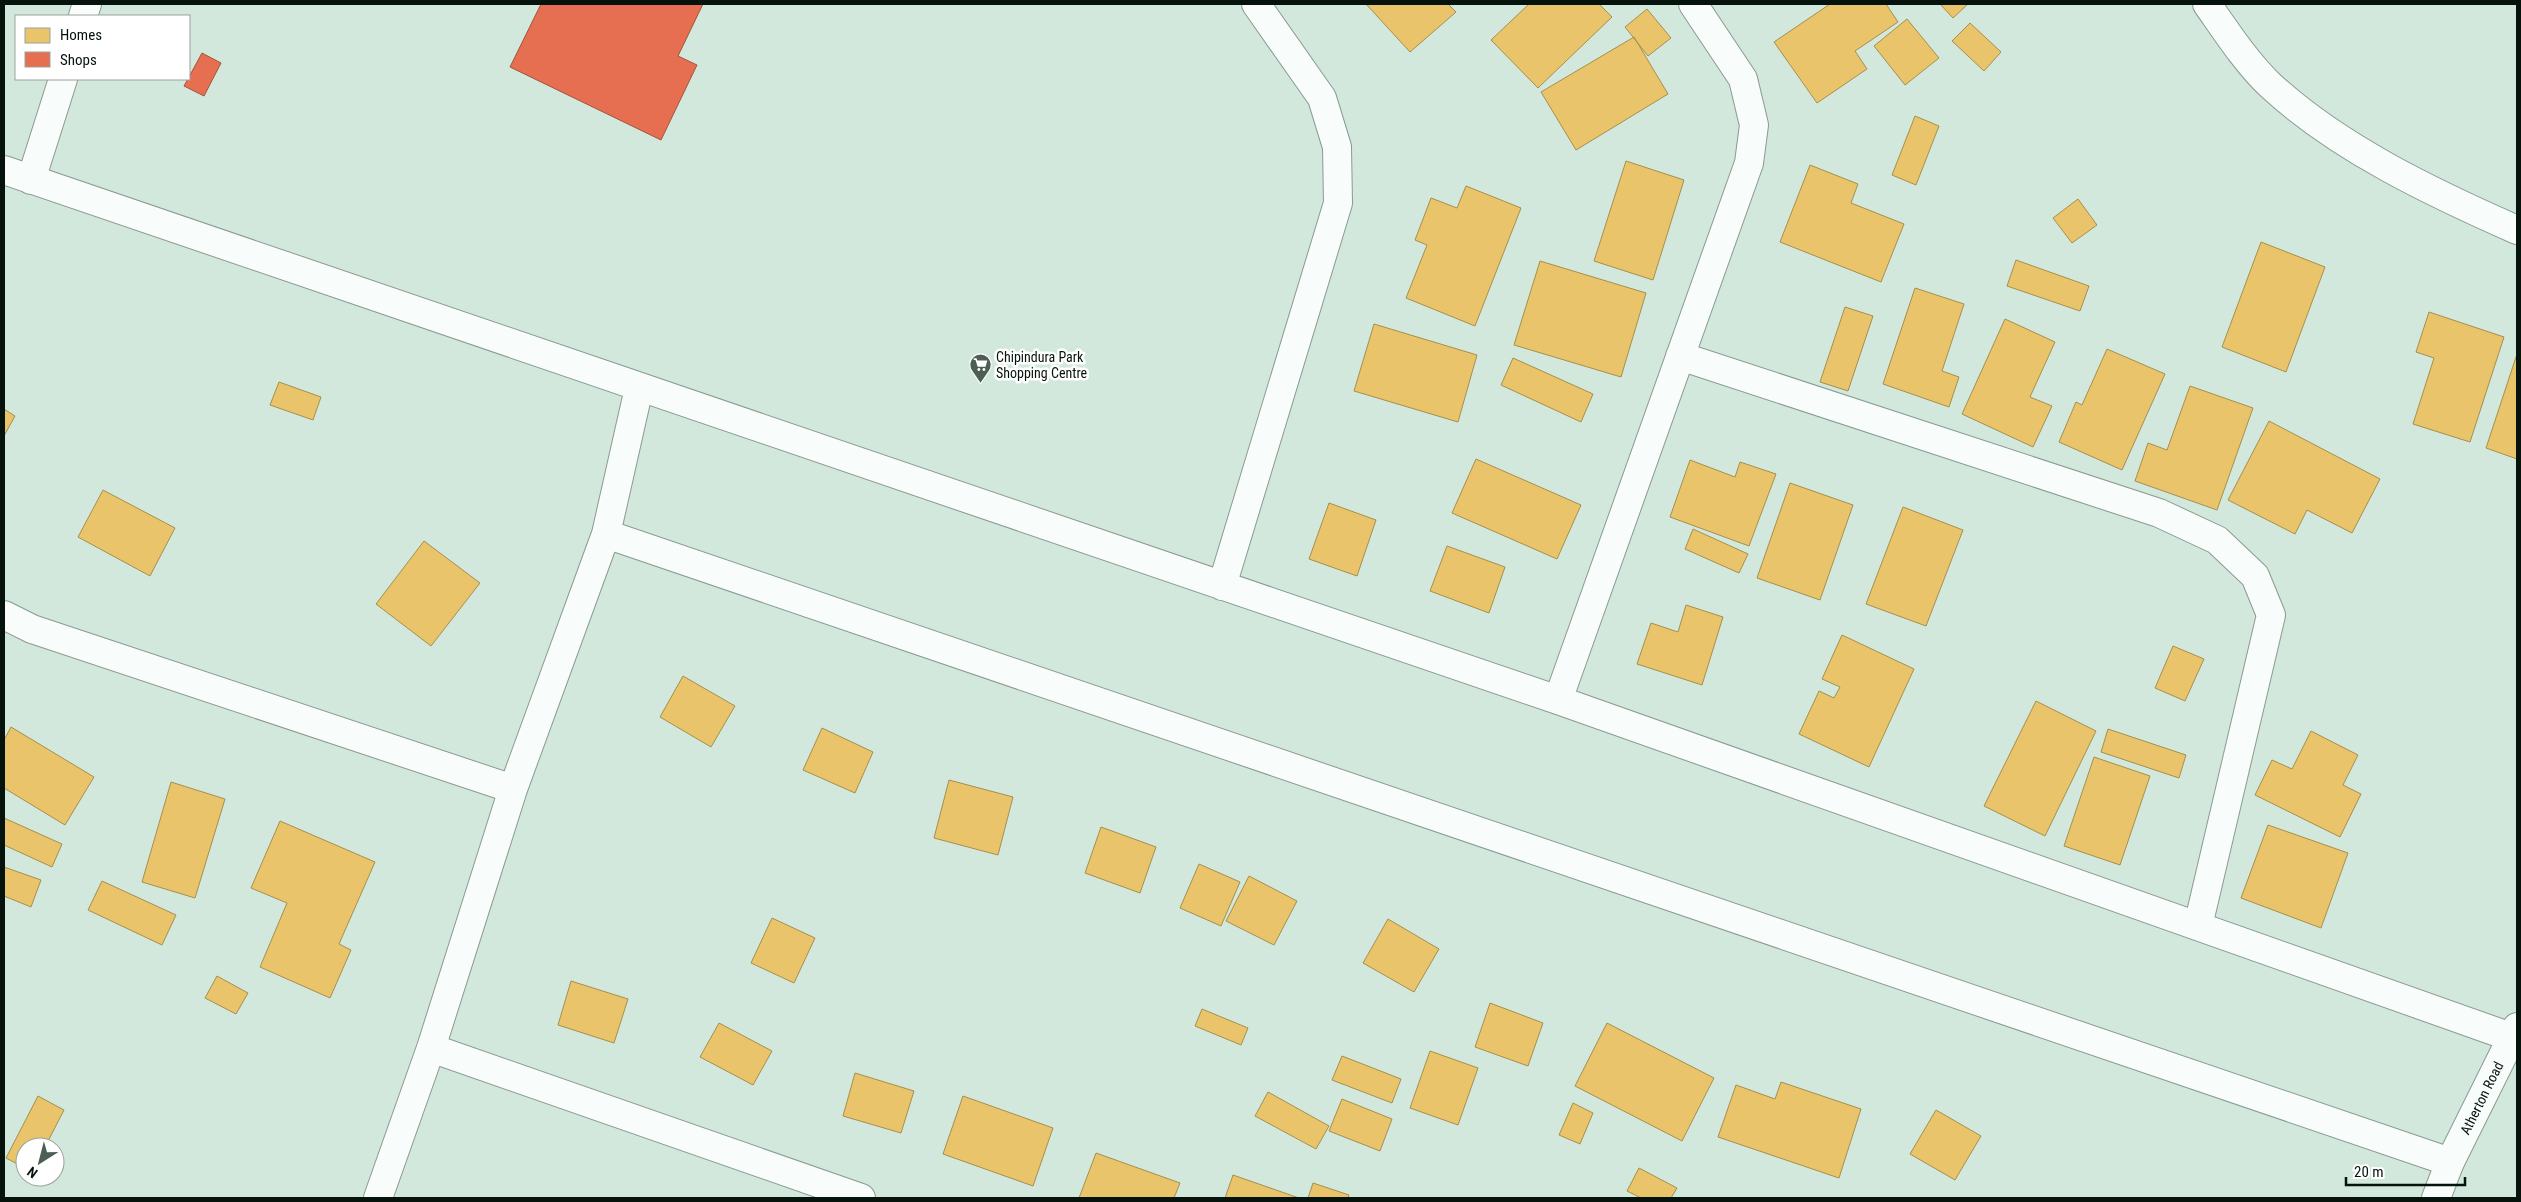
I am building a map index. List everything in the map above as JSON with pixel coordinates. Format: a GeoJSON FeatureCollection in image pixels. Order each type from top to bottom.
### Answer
{"type":"FeatureCollection","features":[{"type":"Feature","properties":{"kind":"street"},"geometry":{"type":"LineString","coordinates":[[1222,586],[1338,203],[1337,147],[1322,98],[1256,4]]}},
{"type":"Feature","properties":{"kind":"street"},"geometry":{"type":"LineString","coordinates":[[1558,700],[1749,163],[1754,125],[1743,79],[1693,4]]}},
{"type":"Feature","properties":{"kind":"street"},"geometry":{"type":"LineString","coordinates":[[2207,4],[2269,84],[2328,130],[2404,176],[2517,230]]}},
{"type":"Feature","properties":{"kind":"street"},"geometry":{"type":"LineString","coordinates":[[31,180],[63,80]]}},
{"type":"Feature","properties":{"kind":"street"},"geometry":{"type":"LineString","coordinates":[[4,170],[1558,700],[2198,926],[2514,1032]]}},
{"type":"Feature","properties":{"kind":"street"},"geometry":{"type":"LineString","coordinates":[[1680,356],[2159,513],[2217,540],[2255,576],[2271,616],[2198,926]]}},
{"type":"Feature","properties":{"kind":"street"},"geometry":{"type":"LineString","coordinates":[[378,1198],[431,1048],[513,789],[606,534],[639,388]]}},
{"type":"Feature","properties":{"kind":"street"},"geometry":{"type":"LineString","coordinates":[[606,534],[2450,1162]]}},
{"type":"Feature","properties":{"kind":"street"},"geometry":{"type":"LineString","coordinates":[[4,615],[32,629],[513,789]]}},
{"type":"Feature","properties":{"kind":"street","name":"Atherton Road"},"geometry":{"type":"LineString","coordinates":[[2436,1198],[2450,1162],[2514,1032]]}},
{"type":"Feature","properties":{"kind":"street"},"geometry":{"type":"LineString","coordinates":[[431,1048],[861,1198]]}},
{"type":"Feature","properties":{"kind":"building: Homes"},"geometry":{"type":"Polygon","coordinates":[[[1366,4],[1448,4],[1456,12],[1410,52],[1366,4]]]}},
{"type":"Feature","properties":{"kind":"building: Homes"},"geometry":{"type":"Polygon","coordinates":[[[1529,4],[1599,4],[1612,17],[1538,88],[1491,40],[1529,4]]]}},
{"type":"Feature","properties":{"kind":"building: Homes"},"geometry":{"type":"Polygon","coordinates":[[[1830,4],[1886,4],[1898,22],[1855,51],[1867,69],[1817,103],[1774,42],[1830,4]]]}},
{"type":"Feature","properties":{"kind":"building: Homes"},"geometry":{"type":"Polygon","coordinates":[[[1940,4],[1968,4],[1953,18],[1940,4]]]}},
{"type":"Feature","properties":{"kind":"building: Homes"},"geometry":{"type":"Polygon","coordinates":[[[1647,9],[1671,38],[1648,56],[1625,27],[1647,9]]]}},
{"type":"Feature","properties":{"kind":"building: Homes"},"geometry":{"type":"Polygon","coordinates":[[[1907,19],[1939,58],[1905,85],[1874,46],[1907,19]]]}},
{"type":"Feature","properties":{"kind":"building: Homes"},"geometry":{"type":"Polygon","coordinates":[[[1970,23],[2001,52],[1984,71],[1952,41],[1970,23]]]}},
{"type":"Feature","properties":{"kind":"building: Homes"},"geometry":{"type":"Polygon","coordinates":[[[1634,37],[1668,94],[1576,150],[1541,92],[1634,37]]]}},
{"type":"Feature","properties":{"kind":"building: Homes"},"geometry":{"type":"Polygon","coordinates":[[[1915,116],[1939,126],[1916,185],[1892,175],[1915,116]]]}},
{"type":"Feature","properties":{"kind":"building: Homes"},"geometry":{"type":"Polygon","coordinates":[[[1626,161],[1684,180],[1653,280],[1594,261],[1626,161]]]}},
{"type":"Feature","properties":{"kind":"building: Homes"},"geometry":{"type":"Polygon","coordinates":[[[1810,165],[1858,184],[1851,203],[1904,224],[1881,282],[1780,242],[1810,165]]]}},
{"type":"Feature","properties":{"kind":"building: Homes"},"geometry":{"type":"Polygon","coordinates":[[[1466,186],[1521,208],[1475,326],[1406,298],[1427,245],[1415,240],[1431,198],[1457,208],[1466,186]]]}},
{"type":"Feature","properties":{"kind":"building: Homes"},"geometry":{"type":"Polygon","coordinates":[[[2078,199],[2097,225],[2072,243],[2053,218],[2078,199]]]}},
{"type":"Feature","properties":{"kind":"building: Homes"},"geometry":{"type":"Polygon","coordinates":[[[2261,242],[2325,267],[2286,372],[2222,347],[2261,242]]]}},
{"type":"Feature","properties":{"kind":"building: Homes"},"geometry":{"type":"Polygon","coordinates":[[[2016,260],[2089,286],[2080,311],[2007,286],[2016,260]]]}},
{"type":"Feature","properties":{"kind":"building: Homes"},"geometry":{"type":"Polygon","coordinates":[[[1540,261],[1646,293],[1621,377],[1514,345],[1540,261]]]}},
{"type":"Feature","properties":{"kind":"building: Homes"},"geometry":{"type":"Polygon","coordinates":[[[1915,288],[1964,304],[1942,371],[1959,377],[1949,407],[1883,384],[1915,288]]]}},
{"type":"Feature","properties":{"kind":"building: Homes"},"geometry":{"type":"Polygon","coordinates":[[[1845,307],[1873,316],[1848,391],[1820,382],[1845,307]]]}},
{"type":"Feature","properties":{"kind":"building: Homes"},"geometry":{"type":"Polygon","coordinates":[[[2429,312],[2504,337],[2470,442],[2413,424],[2434,358],[2416,352],[2429,312]]]}},
{"type":"Feature","properties":{"kind":"building: Homes"},"geometry":{"type":"Polygon","coordinates":[[[2005,319],[2055,342],[2030,397],[2052,406],[2033,447],[1962,414],[2005,319]]]}},
{"type":"Feature","properties":{"kind":"building: Homes"},"geometry":{"type":"Polygon","coordinates":[[[1374,324],[1477,355],[1458,422],[1354,391],[1374,324]]]}},
{"type":"Feature","properties":{"kind":"building: Homes"},"geometry":{"type":"Polygon","coordinates":[[[2107,349],[2165,374],[2122,470],[2059,442],[2076,402],[2082,405],[2107,349]]]}},
{"type":"Feature","properties":{"kind":"building: Homes"},"geometry":{"type":"Polygon","coordinates":[[[2517,354],[2517,459],[2486,448],[2517,354]]]}},
{"type":"Feature","properties":{"kind":"building: Homes"},"geometry":{"type":"Polygon","coordinates":[[[1513,358],[1593,394],[1581,422],[1501,385],[1513,358]]]}},
{"type":"Feature","properties":{"kind":"building: Homes"},"geometry":{"type":"Polygon","coordinates":[[[279,382],[321,397],[313,420],[270,405],[279,382]]]}},
{"type":"Feature","properties":{"kind":"building: Homes"},"geometry":{"type":"Polygon","coordinates":[[[2190,386],[2253,408],[2217,510],[2135,481],[2148,443],[2167,450],[2190,386]]]}},
{"type":"Feature","properties":{"kind":"building: Homes"},"geometry":{"type":"Polygon","coordinates":[[[4,409],[15,416],[4,436],[4,409]]]}},
{"type":"Feature","properties":{"kind":"building: Homes"},"geometry":{"type":"Polygon","coordinates":[[[2269,421],[2380,479],[2352,533],[2307,510],[2295,534],[2228,500],[2269,421]]]}},
{"type":"Feature","properties":{"kind":"building: Homes"},"geometry":{"type":"Polygon","coordinates":[[[1476,459],[1581,505],[1557,559],[1452,513],[1476,459]]]}},
{"type":"Feature","properties":{"kind":"building: Homes"},"geometry":{"type":"Polygon","coordinates":[[[1690,460],[1735,477],[1740,462],[1776,474],[1749,546],[1670,517],[1690,460]]]}},
{"type":"Feature","properties":{"kind":"building: Homes"},"geometry":{"type":"Polygon","coordinates":[[[1790,483],[1853,505],[1820,600],[1757,578],[1790,483]]]}},
{"type":"Feature","properties":{"kind":"building: Homes"},"geometry":{"type":"Polygon","coordinates":[[[103,490],[175,528],[150,576],[78,537],[103,490]]]}},
{"type":"Feature","properties":{"kind":"building: Homes"},"geometry":{"type":"Polygon","coordinates":[[[1329,503],[1376,520],[1357,576],[1309,559],[1329,503]]]}},
{"type":"Feature","properties":{"kind":"building: Homes"},"geometry":{"type":"Polygon","coordinates":[[[1903,507],[1963,530],[1926,626],[1866,604],[1903,507]]]}},
{"type":"Feature","properties":{"kind":"building: Homes"},"geometry":{"type":"Polygon","coordinates":[[[1693,529],[1748,554],[1739,573],[1685,549],[1693,529]]]}},
{"type":"Feature","properties":{"kind":"building: Homes"},"geometry":{"type":"Polygon","coordinates":[[[424,541],[480,583],[431,646],[376,604],[424,541]]]}},
{"type":"Feature","properties":{"kind":"building: Homes"},"geometry":{"type":"Polygon","coordinates":[[[1447,546],[1505,567],[1489,613],[1430,591],[1447,546]]]}},
{"type":"Feature","properties":{"kind":"building: Homes"},"geometry":{"type":"Polygon","coordinates":[[[1686,605],[1723,617],[1702,685],[1637,664],[1651,623],[1678,632],[1686,605]]]}},
{"type":"Feature","properties":{"kind":"building: Homes"},"geometry":{"type":"Polygon","coordinates":[[[1842,635],[1914,669],[1869,767],[1799,734],[1819,691],[1834,698],[1840,687],[1822,679],[1842,635]]]}},
{"type":"Feature","properties":{"kind":"building: Homes"},"geometry":{"type":"Polygon","coordinates":[[[2173,646],[2204,659],[2185,701],[2155,688],[2173,646]]]}},
{"type":"Feature","properties":{"kind":"building: Homes"},"geometry":{"type":"Polygon","coordinates":[[[683,676],[735,706],[711,747],[660,717],[683,676]]]}},
{"type":"Feature","properties":{"kind":"building: Homes"},"geometry":{"type":"Polygon","coordinates":[[[2036,701],[2096,731],[2045,836],[1984,806],[2036,701]]]}},
{"type":"Feature","properties":{"kind":"building: Homes"},"geometry":{"type":"Polygon","coordinates":[[[11,727],[94,777],[65,825],[4,788],[4,740],[11,727]]]}},
{"type":"Feature","properties":{"kind":"building: Homes"},"geometry":{"type":"Polygon","coordinates":[[[822,728],[873,752],[855,793],[803,770],[822,728]]]}},
{"type":"Feature","properties":{"kind":"building: Homes"},"geometry":{"type":"Polygon","coordinates":[[[2108,729],[2186,755],[2179,778],[2101,752],[2108,729]]]}},
{"type":"Feature","properties":{"kind":"building: Homes"},"geometry":{"type":"Polygon","coordinates":[[[2311,731],[2358,755],[2343,785],[2361,794],[2340,837],[2255,795],[2272,760],[2292,769],[2311,731]]]}},
{"type":"Feature","properties":{"kind":"building: Homes"},"geometry":{"type":"Polygon","coordinates":[[[2094,757],[2150,776],[2120,865],[2064,846],[2094,757]]]}},
{"type":"Feature","properties":{"kind":"building: Homes"},"geometry":{"type":"Polygon","coordinates":[[[949,780],[1013,797],[998,855],[934,838],[949,780]]]}},
{"type":"Feature","properties":{"kind":"building: Homes"},"geometry":{"type":"Polygon","coordinates":[[[171,782],[225,799],[195,898],[142,882],[171,782]]]}},
{"type":"Feature","properties":{"kind":"building: Homes"},"geometry":{"type":"Polygon","coordinates":[[[4,818],[62,844],[52,867],[4,845],[4,818]]]}},
{"type":"Feature","properties":{"kind":"building: Homes"},"geometry":{"type":"Polygon","coordinates":[[[280,821],[375,862],[339,944],[351,950],[330,998],[260,967],[287,903],[251,888],[280,821]]]}},
{"type":"Feature","properties":{"kind":"building: Homes"},"geometry":{"type":"Polygon","coordinates":[[[2268,825],[2348,853],[2321,928],[2241,898],[2268,825]]]}},
{"type":"Feature","properties":{"kind":"building: Homes"},"geometry":{"type":"Polygon","coordinates":[[[1101,827],[1156,847],[1140,893],[1085,873],[1101,827]]]}},
{"type":"Feature","properties":{"kind":"building: Homes"},"geometry":{"type":"Polygon","coordinates":[[[1199,864],[1240,882],[1221,926],[1180,908],[1199,864]]]}},
{"type":"Feature","properties":{"kind":"building: Homes"},"geometry":{"type":"Polygon","coordinates":[[[4,867],[41,880],[31,907],[4,896],[4,867]]]}},
{"type":"Feature","properties":{"kind":"building: Homes"},"geometry":{"type":"Polygon","coordinates":[[[1249,876],[1297,901],[1274,945],[1226,921],[1249,876]]]}},
{"type":"Feature","properties":{"kind":"building: Homes"},"geometry":{"type":"Polygon","coordinates":[[[102,881],[176,915],[162,945],[88,910],[102,881]]]}},
{"type":"Feature","properties":{"kind":"building: Homes"},"geometry":{"type":"Polygon","coordinates":[[[772,918],[815,938],[794,983],[751,963],[772,918]]]}},
{"type":"Feature","properties":{"kind":"building: Homes"},"geometry":{"type":"Polygon","coordinates":[[[1388,919],[1439,949],[1414,992],[1363,963],[1388,919]]]}},
{"type":"Feature","properties":{"kind":"building: Homes"},"geometry":{"type":"Polygon","coordinates":[[[217,976],[248,993],[236,1014],[205,998],[217,976]]]}},
{"type":"Feature","properties":{"kind":"building: Homes"},"geometry":{"type":"Polygon","coordinates":[[[571,981],[628,999],[614,1043],[558,1025],[571,981]]]}},
{"type":"Feature","properties":{"kind":"building: Homes"},"geometry":{"type":"Polygon","coordinates":[[[1490,1003],[1543,1023],[1528,1066],[1475,1047],[1490,1003]]]}},
{"type":"Feature","properties":{"kind":"building: Homes"},"geometry":{"type":"Polygon","coordinates":[[[1202,1009],[1248,1028],[1241,1045],[1195,1026],[1202,1009]]]}},
{"type":"Feature","properties":{"kind":"building: Homes"},"geometry":{"type":"Polygon","coordinates":[[[719,1023],[772,1051],[753,1085],[700,1057],[719,1023]]]}},
{"type":"Feature","properties":{"kind":"building: Homes"},"geometry":{"type":"Polygon","coordinates":[[[1607,1023],[1714,1078],[1682,1141],[1575,1086],[1607,1023]]]}},
{"type":"Feature","properties":{"kind":"building: Homes"},"geometry":{"type":"Polygon","coordinates":[[[1430,1051],[1478,1068],[1458,1125],[1410,1108],[1430,1051]]]}},
{"type":"Feature","properties":{"kind":"building: Homes"},"geometry":{"type":"Polygon","coordinates":[[[1342,1056],[1401,1079],[1392,1103],[1332,1080],[1342,1056]]]}},
{"type":"Feature","properties":{"kind":"building: Homes"},"geometry":{"type":"Polygon","coordinates":[[[855,1073],[914,1091],[901,1133],[843,1116],[855,1073]]]}},
{"type":"Feature","properties":{"kind":"building: Homes"},"geometry":{"type":"Polygon","coordinates":[[[1781,1082],[1861,1109],[1839,1178],[1718,1137],[1736,1085],[1775,1099],[1781,1082]]]}},
{"type":"Feature","properties":{"kind":"building: Homes"},"geometry":{"type":"Polygon","coordinates":[[[1268,1092],[1329,1126],[1316,1149],[1255,1116],[1268,1092]]]}},
{"type":"Feature","properties":{"kind":"building: Homes"},"geometry":{"type":"Polygon","coordinates":[[[38,1096],[64,1110],[50,1137],[17,1137],[38,1096]]]}},
{"type":"Feature","properties":{"kind":"building: Homes"},"geometry":{"type":"Polygon","coordinates":[[[963,1096],[1053,1128],[1033,1186],[943,1154],[963,1096]]]}},
{"type":"Feature","properties":{"kind":"building: Homes"},"geometry":{"type":"Polygon","coordinates":[[[1342,1099],[1392,1119],[1380,1151],[1329,1131],[1342,1099]]]}},
{"type":"Feature","properties":{"kind":"building: Homes"},"geometry":{"type":"Polygon","coordinates":[[[1573,1103],[1593,1113],[1580,1144],[1559,1135],[1573,1103]]]}},
{"type":"Feature","properties":{"kind":"building: Homes"},"geometry":{"type":"Polygon","coordinates":[[[1936,1110],[1981,1136],[1955,1180],[1910,1154],[1936,1110]]]}},
{"type":"Feature","properties":{"kind":"building: Homes"},"geometry":{"type":"Polygon","coordinates":[[[15,1141],[15,1163],[6,1158],[15,1141]]]}},
{"type":"Feature","properties":{"kind":"building: Homes"},"geometry":{"type":"Polygon","coordinates":[[[1096,1153],[1180,1183],[1174,1198],[1079,1198],[1096,1153]]]}},
{"type":"Feature","properties":{"kind":"building: Homes"},"geometry":{"type":"Polygon","coordinates":[[[1639,1168],[1677,1188],[1671,1198],[1641,1198],[1627,1191],[1639,1168]]]}},
{"type":"Feature","properties":{"kind":"building: Homes"},"geometry":{"type":"Polygon","coordinates":[[[1233,1175],[1299,1198],[1225,1198],[1233,1175]]]}},
{"type":"Feature","properties":{"kind":"building: Homes"},"geometry":{"type":"Polygon","coordinates":[[[1313,1183],[1349,1195],[1348,1198],[1308,1198],[1313,1183]]]}},
{"type":"Feature","properties":{"kind":"building: Shops"},"geometry":{"type":"Polygon","coordinates":[[[541,4],[703,4],[678,56],[697,65],[661,140],[510,67],[541,4]]]}},
{"type":"Feature","properties":{"kind":"building: Shops"},"geometry":{"type":"Polygon","coordinates":[[[202,53],[221,63],[204,96],[184,86],[187,80],[190,80],[190,75],[202,53]]]}},
{"type":"Feature","properties":{"kind":"place","name":"Chipindura Park Shopping Centre"},"geometry":{"type":"Point","coordinates":[980,384]}}]}
